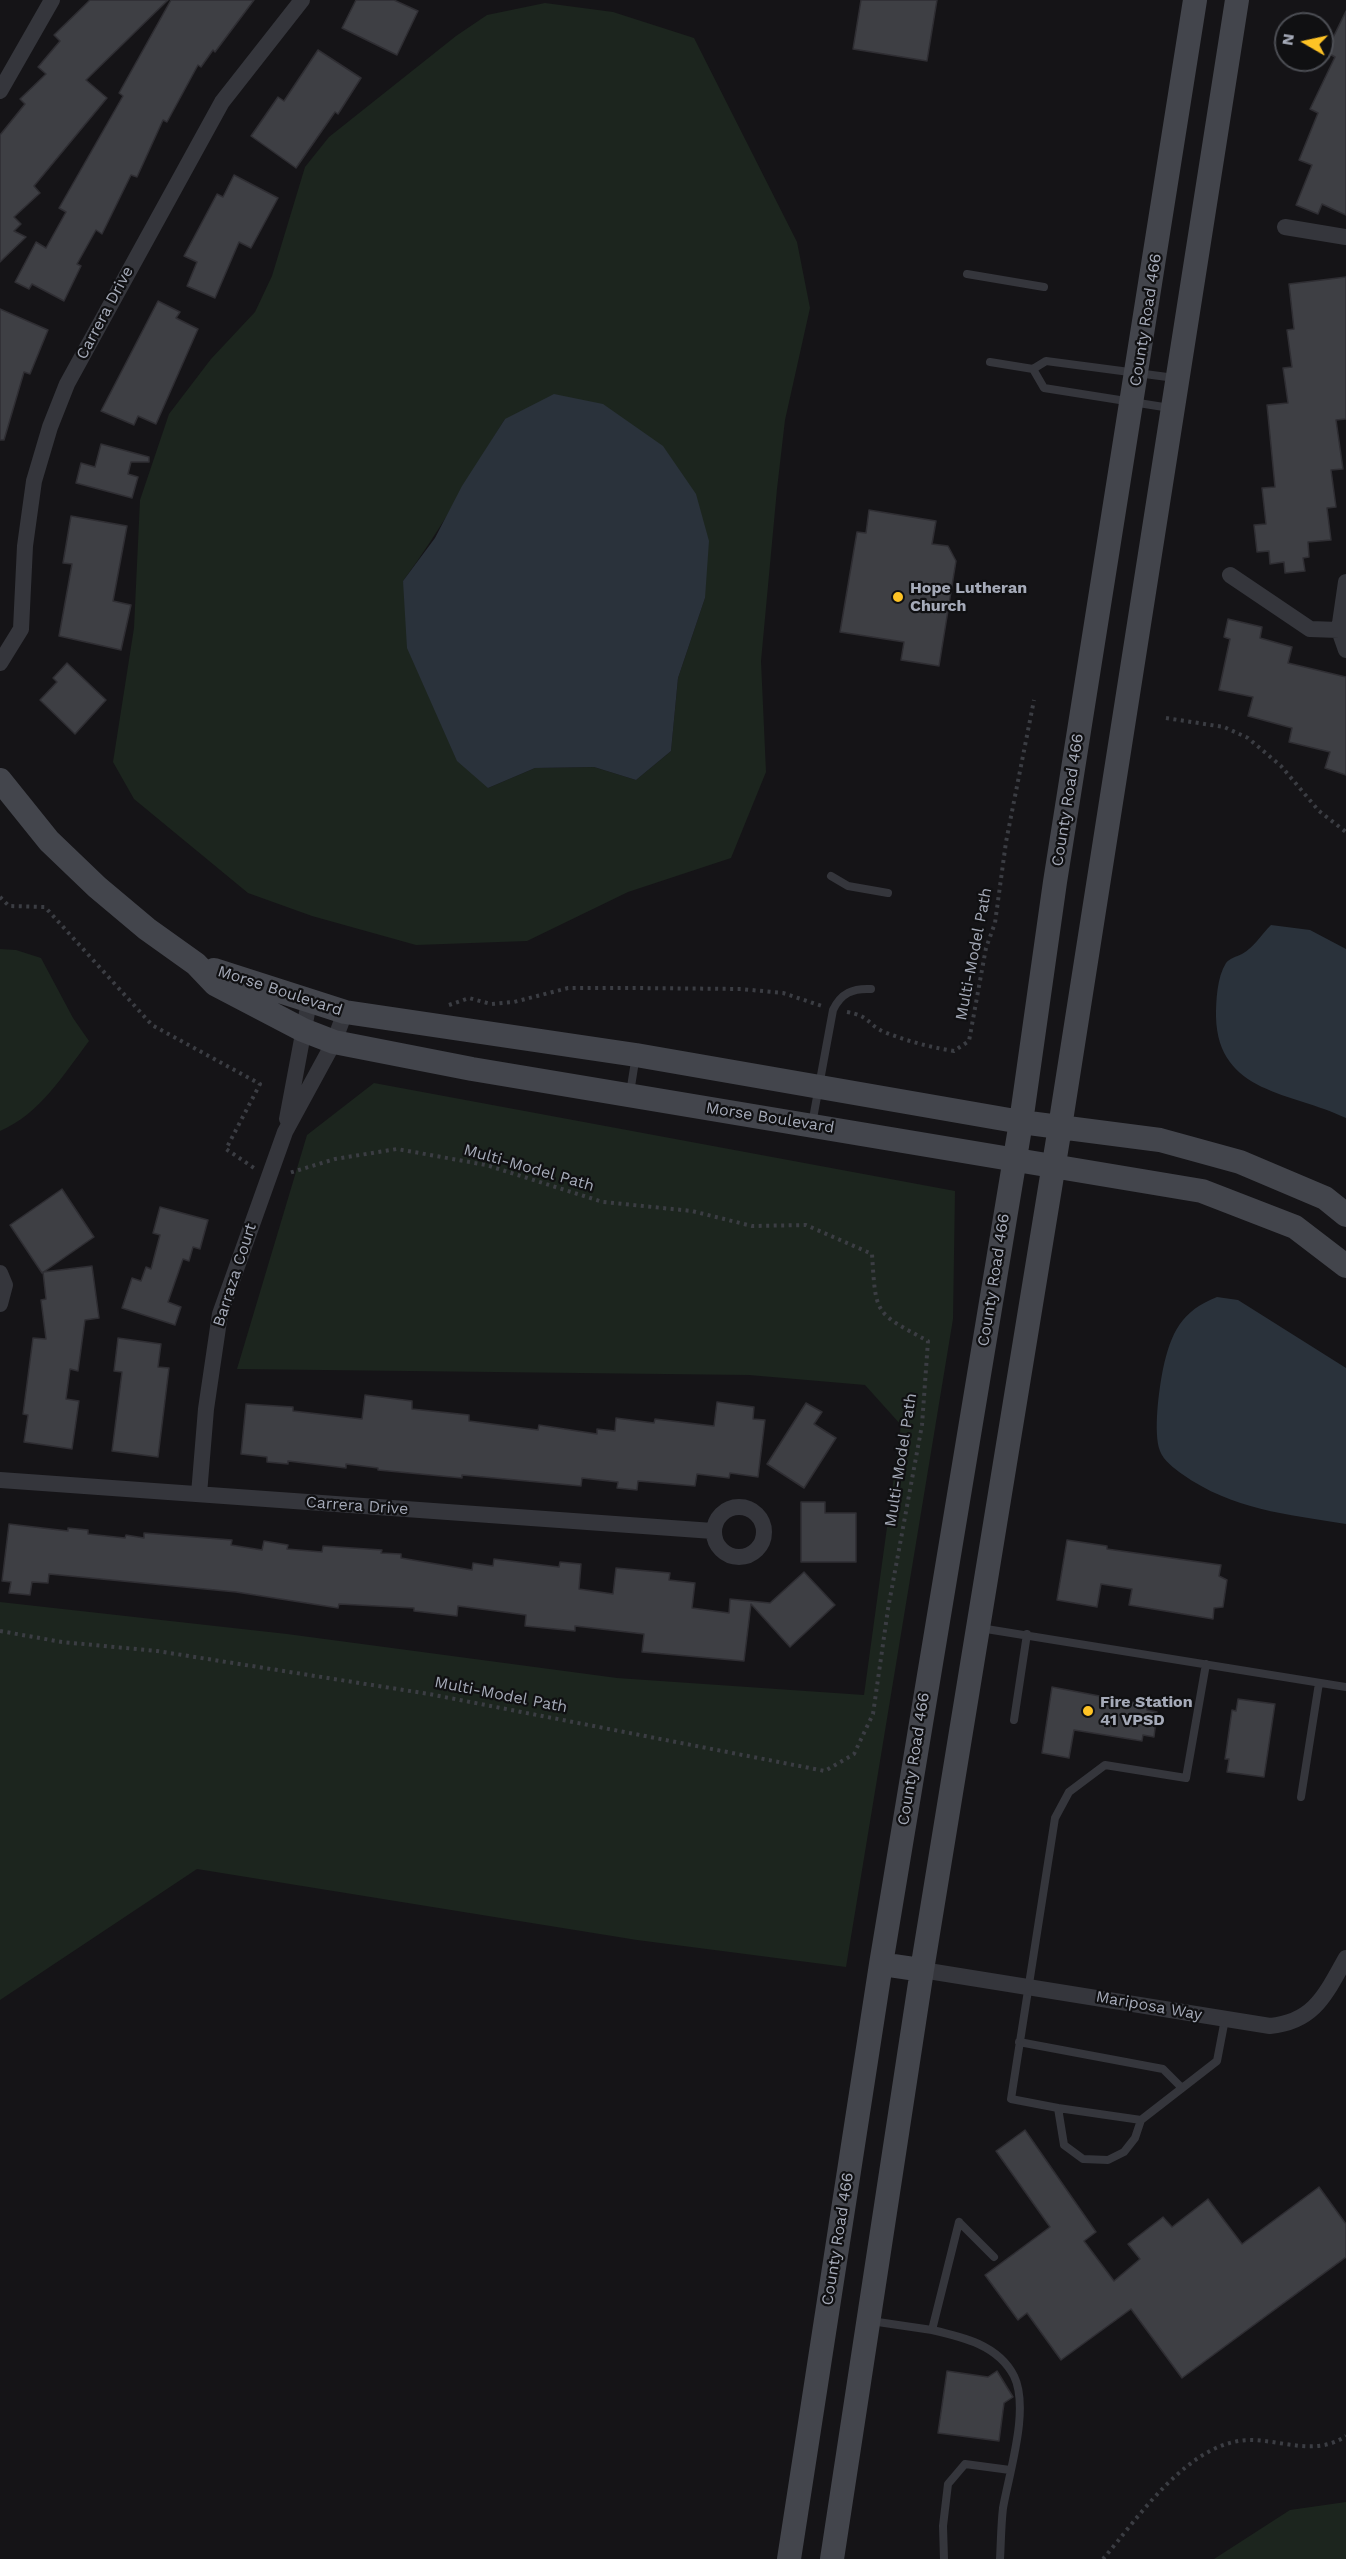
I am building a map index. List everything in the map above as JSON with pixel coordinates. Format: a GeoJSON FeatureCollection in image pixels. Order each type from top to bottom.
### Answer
{"type":"FeatureCollection","features":[{"type":"Feature","properties":{"kind":"main road","name":"County Road 466"},"geometry":{"type":"LineString","coordinates":[[789,2559],[880,1964],[1020,1122],[1057,870],[1138,372],[1195,0]]}},
{"type":"Feature","properties":{"kind":"main road"},"geometry":{"type":"LineString","coordinates":[[832,2559],[922,1970],[1060,1127],[1237,0]]}},
{"type":"Feature","properties":{"kind":"main road","name":"Morse Boulevard"},"geometry":{"type":"LineString","coordinates":[[0,780],[49,841],[97,887],[147,929],[196,964],[215,984],[303,1030],[334,1042],[472,1069],[1202,1191],[1295,1227],[1346,1266]]}},
{"type":"Feature","properties":{"kind":"main road","name":"Morse Boulevard"},"geometry":{"type":"LineString","coordinates":[[196,964],[345,1012],[636,1055],[1020,1122],[1160,1140],[1240,1162],[1325,1198],[1346,1215]]}},
{"type":"Feature","properties":{"kind":"main road"},"geometry":{"type":"LineString","coordinates":[[880,1964],[922,1970]]}},
{"type":"Feature","properties":{"kind":"street"},"geometry":{"type":"LineString","coordinates":[[0,91],[52,0]]}},
{"type":"Feature","properties":{"kind":"street","name":"Carrera Drive"},"geometry":{"type":"LineString","coordinates":[[0,663],[21,629],[26,546],[34,481],[50,427],[67,384],[222,102],[302,0]]}},
{"type":"Feature","properties":{"kind":"street"},"geometry":{"type":"LineString","coordinates":[[1285,227],[1346,237]]}},
{"type":"Feature","properties":{"kind":"street"},"geometry":{"type":"LineString","coordinates":[[1230,575],[1310,629],[1339,630]]}},
{"type":"Feature","properties":{"kind":"street"},"geometry":{"type":"LineString","coordinates":[[1346,582],[1339,630],[1346,650]]}},
{"type":"Feature","properties":{"kind":"street","name":"Barraza Court"},"geometry":{"type":"LineString","coordinates":[[285,1132],[309,1002]]}},
{"type":"Feature","properties":{"kind":"street","name":"Barraza Court"},"geometry":{"type":"LineString","coordinates":[[199,1494],[207,1400],[220,1314],[285,1132],[334,1042],[345,1012]]}},
{"type":"Feature","properties":{"kind":"street"},"geometry":{"type":"LineString","coordinates":[[0,1273],[5,1285],[0,1304]]}},
{"type":"Feature","properties":{"kind":"street","name":"Carrera Drive"},"geometry":{"type":"LineString","coordinates":[[0,1480],[713,1531]]}},
{"type":"Feature","properties":{"kind":"street","name":"Mariposa Way"},"geometry":{"type":"LineString","coordinates":[[922,1970],[1027,1985],[1270,2026],[1300,2018],[1315,2009],[1346,1959]]}},
{"type":"Feature","properties":{"kind":"lane"},"geometry":{"type":"LineString","coordinates":[[967,274],[1044,287]]}},
{"type":"Feature","properties":{"kind":"lane"},"geometry":{"type":"LineString","coordinates":[[990,362],[1033,369],[1046,361],[1178,378]]}},
{"type":"Feature","properties":{"kind":"lane"},"geometry":{"type":"LineString","coordinates":[[1033,369],[1044,388],[1173,408]]}},
{"type":"Feature","properties":{"kind":"lane"},"geometry":{"type":"LineString","coordinates":[[831,876],[848,886],[888,893]]}},
{"type":"Feature","properties":{"kind":"lane"},"geometry":{"type":"LineString","coordinates":[[812,1125],[833,1010],[838,1000],[848,992],[858,988],[871,989]]}},
{"type":"Feature","properties":{"kind":"lane"},"geometry":{"type":"LineString","coordinates":[[630,1095],[636,1055]]}},
{"type":"Feature","properties":{"kind":"lane"},"geometry":{"type":"LineString","coordinates":[[977,1627],[1346,1688]]}},
{"type":"Feature","properties":{"kind":"lane"},"geometry":{"type":"LineString","coordinates":[[1014,1720],[1027,1634]]}},
{"type":"Feature","properties":{"kind":"lane"},"geometry":{"type":"LineString","coordinates":[[1141,2120],[1011,2099],[1027,1985],[1055,1818],[1069,1792],[1105,1765],[1186,1778],[1206,1664]]}},
{"type":"Feature","properties":{"kind":"lane"},"geometry":{"type":"LineString","coordinates":[[1301,1797],[1319,1683]]}},
{"type":"Feature","properties":{"kind":"lane"},"geometry":{"type":"LineString","coordinates":[[1058,2108],[1059,2127],[1064,2145],[1083,2159],[1108,2160],[1124,2152],[1135,2138],[1141,2120],[1217,2061],[1225,2019]]}},
{"type":"Feature","properties":{"kind":"lane"},"geometry":{"type":"LineString","coordinates":[[1019,2042],[1164,2069],[1182,2088]]}},
{"type":"Feature","properties":{"kind":"lane"},"geometry":{"type":"LineString","coordinates":[[932,2330],[959,2222],[994,2257]]}},
{"type":"Feature","properties":{"kind":"lane"},"geometry":{"type":"LineString","coordinates":[[868,2321],[932,2330],[971,2339],[996,2354],[1014,2376],[1020,2401],[1003,2510],[1000,2559]]}},
{"type":"Feature","properties":{"kind":"lane"},"geometry":{"type":"LineString","coordinates":[[944,2559],[942,2526],[948,2484],[965,2464],[1010,2470]]}},
{"type":"Feature","properties":{"kind":"path","name":"Multi-Model Path"},"geometry":{"type":"LineString","coordinates":[[427,1025],[441,1009],[469,998],[491,1004],[514,1002],[568,988],[741,989],[783,993],[833,1010],[864,1015],[880,1030],[923,1046],[954,1052],[969,1041],[986,948],[995,923],[1006,842],[1034,700]]}},
{"type":"Feature","properties":{"kind":"path"},"geometry":{"type":"LineString","coordinates":[[1166,718],[1224,727],[1248,738],[1281,766],[1319,811],[1346,832]]}},
{"type":"Feature","properties":{"kind":"path"},"geometry":{"type":"LineString","coordinates":[[0,897],[9,906],[32,904],[45,907],[153,1025],[260,1084],[226,1149],[268,1177]]}},
{"type":"Feature","properties":{"kind":"path","name":"Multi-Model Path"},"geometry":{"type":"LineString","coordinates":[[0,1631],[62,1642],[157,1652],[429,1694],[825,1771],[854,1754],[873,1714],[888,1609],[922,1425],[928,1341],[886,1318],[875,1299],[872,1254],[806,1225],[753,1226],[692,1211],[603,1202],[486,1165],[397,1149],[335,1159],[300,1172],[268,1177]]}},
{"type":"Feature","properties":{"kind":"path"},"geometry":{"type":"LineString","coordinates":[[1103,2559],[1170,2482],[1192,2462],[1223,2445],[1251,2440],[1316,2447],[1338,2442],[1346,2436]]}},
{"type":"Feature","properties":{"kind":"shaded area"},"geometry":{"type":"Polygon","coordinates":[[[545,3],[613,12],[694,38],[797,242],[810,308],[785,420],[777,489],[761,661],[766,772],[731,858],[628,892],[527,941],[416,945],[312,916],[248,893],[134,799],[113,762],[134,628],[140,500],[169,414],[211,359],[255,312],[272,276],[305,167],[329,137],[456,36],[487,15],[545,3]],[[505,419],[443,521],[403,581],[488,788],[535,768],[594,767],[636,780],[671,751],[678,678],[705,598],[505,419]]]}},
{"type":"Feature","properties":{"kind":"shaded area"},"geometry":{"type":"Polygon","coordinates":[[[554,394],[603,404],[663,446],[696,494],[709,541],[705,598],[678,678],[671,751],[636,780],[594,767],[535,768],[488,788],[457,761],[407,648],[403,581],[435,538],[462,486],[505,419],[554,394]]]}},
{"type":"Feature","properties":{"kind":"shaded area"},"geometry":{"type":"Polygon","coordinates":[[[1271,925],[1310,930],[1346,949],[1346,1118],[1262,1087],[1244,1076],[1230,1062],[1220,1042],[1216,1004],[1223,969],[1229,960],[1250,948],[1271,925]]]}},
{"type":"Feature","properties":{"kind":"shaded area"},"geometry":{"type":"Polygon","coordinates":[[[0,949],[16,950],[41,958],[73,1018],[89,1041],[39,1104],[14,1124],[0,1131],[0,949]]]}},
{"type":"Feature","properties":{"kind":"shaded area"},"geometry":{"type":"Polygon","coordinates":[[[374,1083],[955,1191],[953,1319],[846,1967],[637,1940],[197,1869],[0,2000],[0,1602],[287,1634],[617,1678],[864,1695],[901,1425],[865,1385],[749,1375],[237,1369],[307,1135],[374,1083]]]}},
{"type":"Feature","properties":{"kind":"shaded area"},"geometry":{"type":"Polygon","coordinates":[[[1217,1297],[1238,1300],[1346,1368],[1346,1524],[1261,1509],[1221,1496],[1182,1474],[1162,1454],[1158,1443],[1157,1411],[1163,1369],[1170,1345],[1174,1334],[1186,1316],[1217,1297]]]}},
{"type":"Feature","properties":{"kind":"shaded area"},"geometry":{"type":"Polygon","coordinates":[[[1346,2502],[1346,2559],[1214,2559],[1290,2510],[1346,2502]]]}},
{"type":"Feature","properties":{"kind":"building"},"geometry":{"type":"Polygon","coordinates":[[[90,0],[168,0],[86,80],[107,98],[34,186],[40,193],[14,217],[21,224],[14,231],[26,237],[0,262],[0,135],[25,104],[20,99],[46,74],[38,67],[60,41],[54,35],[90,0]]]}},
{"type":"Feature","properties":{"kind":"building"},"geometry":{"type":"Polygon","coordinates":[[[171,0],[254,0],[215,52],[213,50],[201,67],[198,65],[167,122],[163,120],[137,177],[131,175],[102,234],[96,230],[77,264],[81,266],[64,301],[32,284],[29,289],[15,282],[36,242],[46,248],[66,212],[59,208],[123,96],[119,93],[171,0]]]}},
{"type":"Feature","properties":{"kind":"building"},"geometry":{"type":"Polygon","coordinates":[[[356,0],[394,0],[418,11],[397,55],[342,28],[356,0]]]}},
{"type":"Feature","properties":{"kind":"building"},"geometry":{"type":"Polygon","coordinates":[[[861,0],[937,0],[927,61],[853,49],[861,0]]]}},
{"type":"Feature","properties":{"kind":"building"},"geometry":{"type":"Polygon","coordinates":[[[1346,11],[1346,215],[1322,204],[1318,214],[1296,205],[1312,165],[1299,160],[1318,113],[1310,109],[1328,72],[1334,72],[1334,36],[1346,11]]]}},
{"type":"Feature","properties":{"kind":"building"},"geometry":{"type":"Polygon","coordinates":[[[318,50],[361,78],[338,114],[335,112],[296,168],[251,136],[278,97],[284,101],[318,50]]]}},
{"type":"Feature","properties":{"kind":"building"},"geometry":{"type":"Polygon","coordinates":[[[234,175],[278,198],[251,248],[239,242],[215,298],[187,286],[197,262],[184,256],[217,194],[223,197],[234,175]]]}},
{"type":"Feature","properties":{"kind":"building"},"geometry":{"type":"Polygon","coordinates":[[[1346,277],[1346,419],[1336,420],[1343,469],[1331,470],[1336,507],[1327,508],[1331,540],[1308,542],[1309,557],[1303,558],[1305,571],[1285,573],[1284,562],[1270,564],[1269,551],[1257,552],[1254,525],[1266,524],[1262,488],[1275,487],[1267,405],[1288,403],[1283,368],[1292,367],[1287,330],[1294,329],[1289,284],[1346,277]]]}},
{"type":"Feature","properties":{"kind":"building"},"geometry":{"type":"Polygon","coordinates":[[[158,301],[180,312],[176,318],[198,329],[156,424],[138,416],[134,425],[101,411],[158,301]]]}},
{"type":"Feature","properties":{"kind":"building"},"geometry":{"type":"Polygon","coordinates":[[[0,309],[48,330],[30,374],[24,372],[4,440],[0,440],[0,309]]]}},
{"type":"Feature","properties":{"kind":"building"},"geometry":{"type":"Polygon","coordinates":[[[101,444],[149,457],[149,462],[131,462],[128,474],[138,477],[132,498],[76,483],[81,463],[95,467],[101,444]]]}},
{"type":"Feature","properties":{"kind":"building","name":"Hope Lutheran Church"},"geometry":{"type":"Polygon","coordinates":[[[869,510],[936,521],[932,544],[948,546],[956,561],[939,666],[901,660],[904,642],[840,632],[857,532],[866,533],[869,510]]]}},
{"type":"Feature","properties":{"kind":"building"},"geometry":{"type":"Polygon","coordinates":[[[71,516],[127,526],[113,601],[131,605],[121,650],[59,636],[72,564],[63,563],[71,516]]]}},
{"type":"Feature","properties":{"kind":"building"},"geometry":{"type":"Polygon","coordinates":[[[1228,619],[1262,627],[1260,638],[1292,647],[1288,663],[1346,677],[1346,775],[1325,768],[1330,752],[1289,742],[1292,728],[1248,716],[1253,697],[1219,690],[1230,639],[1224,637],[1228,619]]]}},
{"type":"Feature","properties":{"kind":"building"},"geometry":{"type":"Polygon","coordinates":[[[67,663],[106,700],[75,734],[40,700],[57,682],[53,678],[67,663]]]}},
{"type":"Feature","properties":{"kind":"building"},"geometry":{"type":"Polygon","coordinates":[[[62,1189],[94,1237],[42,1273],[10,1225],[62,1189]]]}},
{"type":"Feature","properties":{"kind":"building"},"geometry":{"type":"Polygon","coordinates":[[[160,1207],[208,1220],[200,1249],[193,1247],[189,1261],[183,1259],[168,1302],[181,1307],[175,1325],[122,1308],[132,1278],[141,1281],[146,1267],[151,1269],[160,1235],[153,1233],[160,1207]]]}},
{"type":"Feature","properties":{"kind":"building"},"geometry":{"type":"Polygon","coordinates":[[[92,1266],[99,1318],[85,1320],[78,1371],[70,1369],[66,1399],[79,1401],[72,1449],[24,1442],[28,1415],[23,1414],[33,1338],[46,1339],[41,1300],[46,1299],[43,1272],[92,1266]]]}},
{"type":"Feature","properties":{"kind":"building"},"geometry":{"type":"Polygon","coordinates":[[[118,1338],[161,1344],[158,1367],[169,1368],[158,1457],[112,1451],[122,1372],[114,1371],[118,1338]]]}},
{"type":"Feature","properties":{"kind":"building"},"geometry":{"type":"Polygon","coordinates":[[[365,1395],[412,1401],[412,1409],[469,1415],[469,1421],[538,1430],[539,1425],[597,1434],[597,1429],[615,1431],[616,1418],[654,1423],[655,1419],[714,1426],[717,1402],[754,1407],[753,1419],[765,1420],[758,1477],[730,1473],[729,1478],[697,1474],[695,1486],[638,1481],[637,1490],[617,1488],[618,1482],[582,1478],[581,1486],[462,1475],[462,1478],[378,1470],[378,1468],[346,1464],[346,1468],[288,1461],[288,1464],[267,1462],[267,1457],[241,1454],[246,1404],[293,1407],[293,1411],[362,1419],[365,1395]]]}},
{"type":"Feature","properties":{"kind":"building"},"geometry":{"type":"Polygon","coordinates":[[[806,1403],[822,1412],[814,1424],[836,1438],[804,1488],[767,1464],[806,1403]]]}},
{"type":"Feature","properties":{"kind":"building"},"geometry":{"type":"Polygon","coordinates":[[[801,1502],[825,1502],[825,1513],[856,1513],[856,1562],[801,1562],[801,1502]]]}},
{"type":"Feature","properties":{"kind":"building"},"geometry":{"type":"Polygon","coordinates":[[[9,1524],[68,1531],[68,1528],[88,1530],[88,1534],[125,1538],[126,1535],[144,1538],[144,1533],[232,1540],[231,1545],[262,1550],[264,1541],[288,1545],[287,1549],[322,1552],[323,1546],[382,1550],[381,1553],[401,1554],[401,1558],[472,1570],[473,1563],[493,1566],[494,1559],[559,1567],[560,1562],[581,1564],[579,1589],[613,1594],[616,1568],[670,1573],[669,1580],[695,1583],[692,1608],[729,1613],[730,1599],[770,1603],[804,1572],[835,1605],[790,1647],[751,1604],[744,1661],[642,1652],[644,1634],[575,1626],[575,1631],[525,1626],[526,1615],[458,1606],[457,1616],[414,1611],[414,1608],[339,1604],[338,1608],[236,1592],[49,1574],[48,1583],[32,1582],[30,1595],[9,1593],[11,1582],[2,1581],[9,1524]]]}},
{"type":"Feature","properties":{"kind":"building"},"geometry":{"type":"Polygon","coordinates":[[[1067,1540],[1107,1546],[1107,1549],[1221,1565],[1219,1576],[1227,1580],[1223,1607],[1214,1608],[1213,1619],[1129,1605],[1132,1589],[1101,1584],[1097,1607],[1057,1600],[1067,1540]]]}},
{"type":"Feature","properties":{"kind":"building"},"geometry":{"type":"Polygon","coordinates":[[[1052,1687],[1147,1705],[1147,1710],[1157,1712],[1154,1737],[1143,1735],[1142,1741],[1074,1730],[1069,1758],[1042,1753],[1052,1687]]]}},
{"type":"Feature","properties":{"kind":"building"},"geometry":{"type":"Polygon","coordinates":[[[1238,1699],[1275,1704],[1264,1777],[1227,1772],[1229,1759],[1225,1759],[1232,1710],[1236,1711],[1238,1699]]]}},
{"type":"Feature","properties":{"kind":"building"},"geometry":{"type":"Polygon","coordinates":[[[1025,2130],[1096,2232],[1084,2241],[1114,2281],[1140,2259],[1128,2244],[1163,2217],[1172,2227],[1208,2199],[1242,2244],[1319,2187],[1346,2224],[1346,2257],[1182,2378],[1131,2309],[1061,2360],[1027,2313],[1018,2320],[985,2275],[1050,2227],[996,2151],[1025,2130]]]}},
{"type":"Feature","properties":{"kind":"building"},"geometry":{"type":"Polygon","coordinates":[[[947,2371],[988,2377],[997,2371],[1013,2397],[1004,2403],[999,2441],[938,2433],[947,2371]]]}},
{"type":"Feature","properties":{"kind":"place","name":"Hope Lutheran Church"},"geometry":{"type":"Point","coordinates":[898,597]}},
{"type":"Feature","properties":{"kind":"place","name":"Fire Station 41 VPSD"},"geometry":{"type":"Point","coordinates":[1088,1711]}}]}
